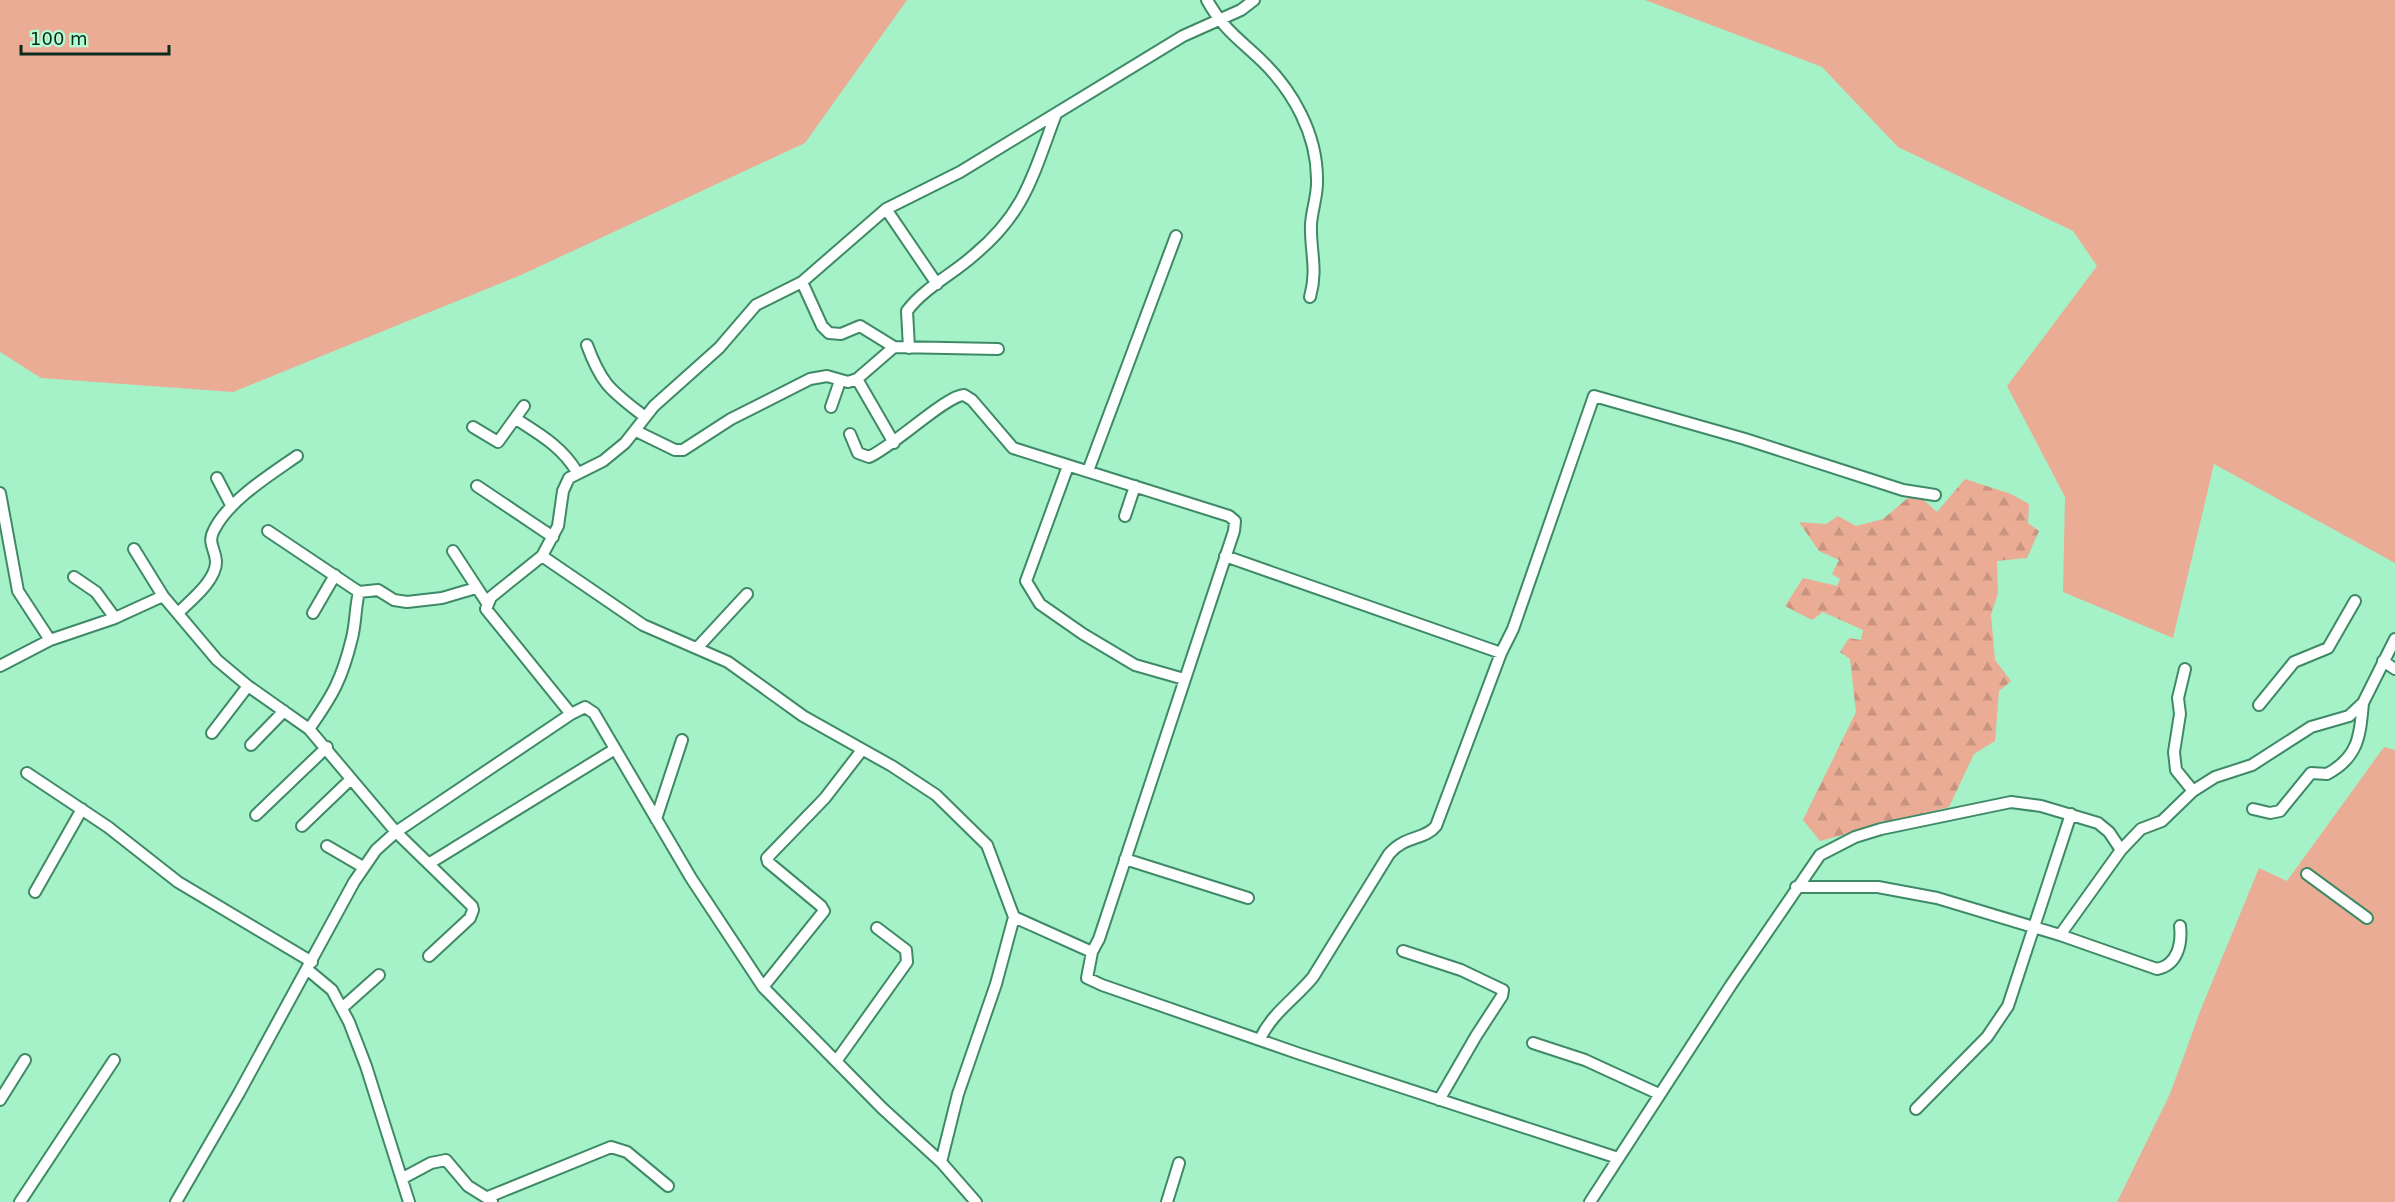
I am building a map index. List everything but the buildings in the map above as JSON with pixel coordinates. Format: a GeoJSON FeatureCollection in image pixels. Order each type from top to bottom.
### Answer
{"type":"FeatureCollection","features":[{"type":"Feature","properties":{"kind":"street"},"geometry":{"type":"LineString","coordinates":[[1208,0],[1218,21],[1284,85],[1310,134],[1318,180],[1311,231],[1316,271],[1310,297]]}},
{"type":"Feature","properties":{"kind":"street"},"geometry":{"type":"LineString","coordinates":[[487,603],[543,556],[561,515],[565,484],[577,472],[603,461],[636,431],[661,399],[719,348],[756,305],[802,282],[886,209],[942,182],[1183,36],[1218,21],[1254,0]]}},
{"type":"Feature","properties":{"kind":"street"},"geometry":{"type":"LineString","coordinates":[[909,348],[906,314],[912,305],[974,255],[1014,215],[1025,196],[1056,114]]}},
{"type":"Feature","properties":{"kind":"street"},"geometry":{"type":"LineString","coordinates":[[886,209],[937,284]]}},
{"type":"Feature","properties":{"kind":"street"},"geometry":{"type":"LineString","coordinates":[[1088,471],[1176,236]]}},
{"type":"Feature","properties":{"kind":"street"},"geometry":{"type":"LineString","coordinates":[[802,282],[822,326],[829,333],[841,334],[860,326],[894,348],[998,349]]}},
{"type":"Feature","properties":{"kind":"street"},"geometry":{"type":"LineString","coordinates":[[587,345],[597,374],[610,390],[645,417]]}},
{"type":"Feature","properties":{"kind":"street"},"geometry":{"type":"LineString","coordinates":[[636,431],[675,450],[683,450],[731,419],[800,383],[819,376],[840,381],[857,379],[894,348]]}},
{"type":"Feature","properties":{"kind":"street"},"geometry":{"type":"LineString","coordinates":[[857,379],[894,443]]}},
{"type":"Feature","properties":{"kind":"street"},"geometry":{"type":"LineString","coordinates":[[831,407],[840,381]]}},
{"type":"Feature","properties":{"kind":"street"},"geometry":{"type":"LineString","coordinates":[[850,434],[858,453],[865,457],[894,443],[947,401],[964,395],[972,400],[1013,448],[1136,486],[1235,521],[1226,556],[1099,939],[1092,952],[1087,972],[1090,980],[1439,1100],[1618,1158]]}},
{"type":"Feature","properties":{"kind":"street"},"geometry":{"type":"LineString","coordinates":[[1260,1039],[1274,1015],[1299,995],[1313,978],[1389,854],[1401,841],[1430,832],[1436,826],[1481,711],[1500,653],[1513,629],[1594,396],[1756,442],[1902,490],[1935,495]]}},
{"type":"Feature","properties":{"kind":"street"},"geometry":{"type":"LineString","coordinates":[[473,428],[498,442],[524,406]]}},
{"type":"Feature","properties":{"kind":"street"},"geometry":{"type":"LineString","coordinates":[[516,419],[566,454],[577,472]]}},
{"type":"Feature","properties":{"kind":"street"},"geometry":{"type":"LineString","coordinates":[[178,613],[204,586],[213,570],[216,562],[210,545],[211,537],[231,505],[297,456]]}},
{"type":"Feature","properties":{"kind":"street"},"geometry":{"type":"LineString","coordinates":[[1068,465],[1026,581],[1040,604],[1083,634],[1135,664],[1184,679]]}},
{"type":"Feature","properties":{"kind":"street"},"geometry":{"type":"LineString","coordinates":[[217,478],[231,505]]}},
{"type":"Feature","properties":{"kind":"street"},"geometry":{"type":"LineString","coordinates":[[477,486],[553,537]]}},
{"type":"Feature","properties":{"kind":"street"},"geometry":{"type":"LineString","coordinates":[[1125,516],[1136,486]]}},
{"type":"Feature","properties":{"kind":"street"},"geometry":{"type":"LineString","coordinates":[[0,493],[18,591],[50,640]]}},
{"type":"Feature","properties":{"kind":"street"},"geometry":{"type":"LineString","coordinates":[[268,531],[359,592],[378,590],[394,600],[407,602],[442,598],[476,588]]}},
{"type":"Feature","properties":{"kind":"street"},"geometry":{"type":"LineString","coordinates":[[134,549],[163,596],[217,660],[248,686],[309,729],[327,747],[396,832],[430,863],[473,910],[465,924],[429,956]]}},
{"type":"Feature","properties":{"kind":"street"},"geometry":{"type":"LineString","coordinates":[[453,551],[487,603],[488,614],[571,714]]}},
{"type":"Feature","properties":{"kind":"street"},"geometry":{"type":"LineString","coordinates":[[543,556],[643,625],[728,662],[803,716],[936,795],[987,845],[1014,917],[996,984],[958,1094],[941,1162]]}},
{"type":"Feature","properties":{"kind":"street"},"geometry":{"type":"LineString","coordinates":[[1226,556],[1500,653]]}},
{"type":"Feature","properties":{"kind":"street"},"geometry":{"type":"LineString","coordinates":[[313,613],[335,575]]}},
{"type":"Feature","properties":{"kind":"street"},"geometry":{"type":"LineString","coordinates":[[74,577],[96,592],[115,618]]}},
{"type":"Feature","properties":{"kind":"street"},"geometry":{"type":"LineString","coordinates":[[309,729],[339,683],[352,637],[354,612],[359,592]]}},
{"type":"Feature","properties":{"kind":"street"},"geometry":{"type":"LineString","coordinates":[[698,647],[747,594]]}},
{"type":"Feature","properties":{"kind":"street"},"geometry":{"type":"LineString","coordinates":[[0,666],[50,640],[115,618],[163,596]]}},
{"type":"Feature","properties":{"kind":"street"},"geometry":{"type":"LineString","coordinates":[[2259,705],[2294,662],[2328,648],[2355,601]]}},
{"type":"Feature","properties":{"kind":"street"},"geometry":{"type":"LineString","coordinates":[[2253,809],[2270,813],[2280,811],[2311,773],[2327,774],[2353,752],[2360,734],[2363,703],[2395,639]]}},
{"type":"Feature","properties":{"kind":"street"},"geometry":{"type":"LineString","coordinates":[[2383,661],[2395,669]]}},
{"type":"Feature","properties":{"kind":"street"},"geometry":{"type":"LineString","coordinates":[[2185,669],[2178,698],[2180,714],[2174,752],[2176,770],[2193,791]]}},
{"type":"Feature","properties":{"kind":"street"},"geometry":{"type":"LineString","coordinates":[[212,733],[248,686]]}},
{"type":"Feature","properties":{"kind":"street"},"geometry":{"type":"LineString","coordinates":[[2060,935],[2121,850],[2141,829],[2168,817],[2193,791],[2215,777],[2252,765],[2304,731],[2345,719],[2363,703]]}},
{"type":"Feature","properties":{"kind":"street"},"geometry":{"type":"LineString","coordinates":[[176,1202],[310,966],[363,867],[383,842],[580,708],[589,708],[691,878],[763,987],[882,1108],[941,1162],[976,1202]]}},
{"type":"Feature","properties":{"kind":"street"},"geometry":{"type":"LineString","coordinates":[[251,745],[284,711]]}},
{"type":"Feature","properties":{"kind":"street"},"geometry":{"type":"LineString","coordinates":[[656,819],[682,740]]}},
{"type":"Feature","properties":{"kind":"street"},"geometry":{"type":"LineString","coordinates":[[256,815],[327,747]]}},
{"type":"Feature","properties":{"kind":"street"},"geometry":{"type":"LineString","coordinates":[[430,863],[615,749]]}},
{"type":"Feature","properties":{"kind":"street"},"geometry":{"type":"LineString","coordinates":[[763,987],[824,911],[768,862],[767,858],[825,798],[862,750]]}},
{"type":"Feature","properties":{"kind":"street"},"geometry":{"type":"LineString","coordinates":[[27,772],[82,809],[178,882],[310,966],[332,990],[366,1066],[409,1202]]}},
{"type":"Feature","properties":{"kind":"street"},"geometry":{"type":"LineString","coordinates":[[302,826],[351,778]]}},
{"type":"Feature","properties":{"kind":"street"},"geometry":{"type":"LineString","coordinates":[[1590,1202],[1796,887],[1820,855],[1855,837],[1881,829],[2011,802],[2071,814],[2104,826],[2121,850]]}},
{"type":"Feature","properties":{"kind":"street"},"geometry":{"type":"LineString","coordinates":[[35,892],[82,809]]}},
{"type":"Feature","properties":{"kind":"street"},"geometry":{"type":"LineString","coordinates":[[1916,1108],[1972,1053],[1999,1022],[2008,1006],[2071,814]]}},
{"type":"Feature","properties":{"kind":"street"},"geometry":{"type":"LineString","coordinates":[[327,846],[363,867]]}},
{"type":"Feature","properties":{"kind":"street"},"geometry":{"type":"LineString","coordinates":[[1125,859],[1248,898]]}},
{"type":"Feature","properties":{"kind":"street"},"geometry":{"type":"LineString","coordinates":[[2307,874],[2367,918]]}},
{"type":"Feature","properties":{"kind":"street"},"geometry":{"type":"LineString","coordinates":[[1796,887],[1878,887],[1937,898],[2060,935],[2157,969],[2168,964],[2179,949],[2180,926]]}},
{"type":"Feature","properties":{"kind":"street"},"geometry":{"type":"LineString","coordinates":[[1014,917],[1092,952]]}},
{"type":"Feature","properties":{"kind":"street"},"geometry":{"type":"LineString","coordinates":[[837,1060],[907,962],[906,950],[877,928]]}},
{"type":"Feature","properties":{"kind":"street"},"geometry":{"type":"LineString","coordinates":[[1403,951],[1461,970],[1503,990],[1502,996],[1439,1100]]}},
{"type":"Feature","properties":{"kind":"street"},"geometry":{"type":"LineString","coordinates":[[342,1008],[379,975]]}},
{"type":"Feature","properties":{"kind":"street"},"geometry":{"type":"LineString","coordinates":[[1533,1043],[1585,1060],[1659,1094]]}},
{"type":"Feature","properties":{"kind":"street"},"geometry":{"type":"LineString","coordinates":[[0,1100],[25,1060]]}},
{"type":"Feature","properties":{"kind":"street"},"geometry":{"type":"LineString","coordinates":[[20,1202],[114,1060]]}},
{"type":"Feature","properties":{"kind":"street"},"geometry":{"type":"LineString","coordinates":[[403,1178],[430,1163],[446,1160],[468,1185],[490,1199],[611,1147],[627,1152],[668,1186]]}},
{"type":"Feature","properties":{"kind":"street"},"geometry":{"type":"LineString","coordinates":[[1167,1202],[1179,1163]]}},
{"type":"Feature","properties":{"kind":"green space"},"geometry":{"type":"Polygon","coordinates":[[[0,0],[907,0],[805,143],[521,275],[233,392],[41,378],[0,352],[0,0]]]}},
{"type":"Feature","properties":{"kind":"green space"},"geometry":{"type":"Polygon","coordinates":[[[1645,0],[2395,0],[2395,563],[2214,464],[2173,638],[2063,592],[2065,497],[2007,386],[2097,266],[2073,231],[1898,147],[1822,67],[1645,0]]]}},
{"type":"Feature","properties":{"kind":"green space"},"geometry":{"type":"Polygon","coordinates":[[[1965,479],[2011,494],[2029,504],[2028,523],[2039,531],[2027,558],[1997,561],[1998,593],[1991,615],[1995,660],[2011,681],[1999,691],[1995,741],[1974,754],[1949,807],[1820,841],[1803,820],[1856,712],[1850,659],[1840,652],[1849,638],[1861,640],[1863,630],[1823,612],[1812,620],[1785,606],[1803,578],[1837,586],[1840,579],[1832,574],[1839,560],[1819,551],[1799,522],[1826,524],[1838,516],[1856,526],[1883,519],[1915,492],[1937,512],[1965,479]]]}},
{"type":"Feature","properties":{"kind":"green space"},"geometry":{"type":"Polygon","coordinates":[[[2384,747],[2395,750],[2395,1202],[2117,1202],[2170,1094],[2201,1009],[2259,868],[2287,881],[2384,747]]]}}]}
